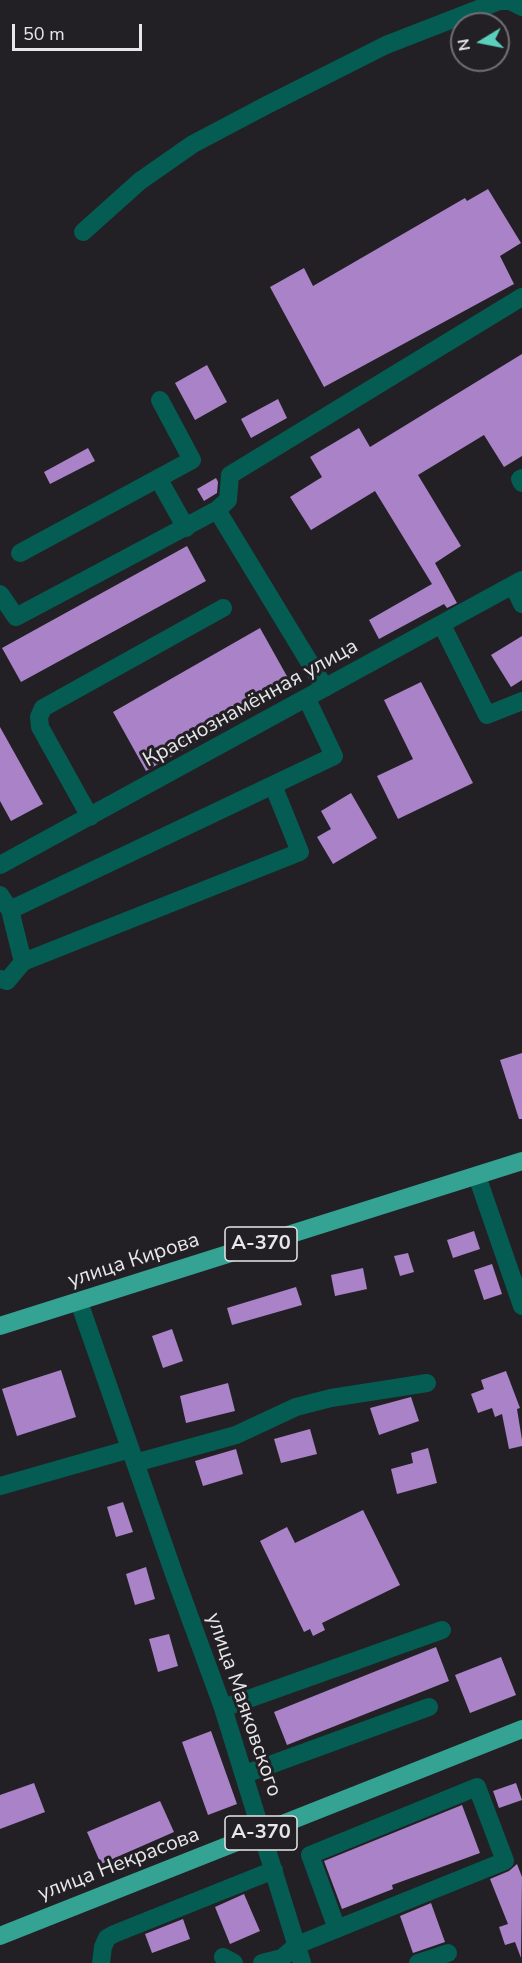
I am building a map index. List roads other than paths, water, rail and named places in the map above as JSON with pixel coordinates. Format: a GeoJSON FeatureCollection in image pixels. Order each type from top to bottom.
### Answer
{"type":"FeatureCollection","features":[{"type":"Feature","properties":{"kind":"highway","name":"улица Кирова"},"geometry":{"type":"LineString","coordinates":[[0,1326],[522,1161]]}},
{"type":"Feature","properties":{"kind":"highway","name":"улица Некрасова"},"geometry":{"type":"LineString","coordinates":[[0,1936],[522,1729]]}},
{"type":"Feature","properties":{"kind":"street"},"geometry":{"type":"LineString","coordinates":[[83,232],[140,181],[193,144],[265,106],[386,45],[499,2],[510,1],[522,7]]}},
{"type":"Feature","properties":{"kind":"street"},"geometry":{"type":"LineString","coordinates":[[0,594],[16,617],[186,528],[217,510],[228,500],[230,475],[522,297]]}},
{"type":"Feature","properties":{"kind":"street"},"geometry":{"type":"LineString","coordinates":[[20,553],[192,460],[160,400]]}},
{"type":"Feature","properties":{"kind":"street"},"geometry":{"type":"LineString","coordinates":[[158,478],[186,528]]}},
{"type":"Feature","properties":{"kind":"street"},"geometry":{"type":"LineString","coordinates":[[522,478],[520,479],[522,483]]}},
{"type":"Feature","properties":{"kind":"street"},"geometry":{"type":"LineString","coordinates":[[217,510],[325,688]]}},
{"type":"Feature","properties":{"kind":"street"},"geometry":{"type":"LineString","coordinates":[[518,582],[522,604]]}},
{"type":"Feature","properties":{"kind":"street","name":"Краснознамённая улица"},"geometry":{"type":"LineString","coordinates":[[0,866],[518,582]]}},
{"type":"Feature","properties":{"kind":"street"},"geometry":{"type":"LineString","coordinates":[[90,818],[40,727],[39,717],[43,708],[223,608]]}},
{"type":"Feature","properties":{"kind":"street"},"geometry":{"type":"LineString","coordinates":[[442,625],[487,716],[522,700]]}},
{"type":"Feature","properties":{"kind":"street"},"geometry":{"type":"LineString","coordinates":[[23,962],[5,902],[334,756],[307,699]]}},
{"type":"Feature","properties":{"kind":"street"},"geometry":{"type":"LineString","coordinates":[[0,979],[7,981],[23,962],[300,852],[273,785]]}},
{"type":"Feature","properties":{"kind":"street"},"geometry":{"type":"LineString","coordinates":[[477,1176],[522,1306]]}},
{"type":"Feature","properties":{"kind":"street","name":"улица Маяковского"},"geometry":{"type":"LineString","coordinates":[[79,1302],[223,1708],[302,1963]]}},
{"type":"Feature","properties":{"kind":"street"},"geometry":{"type":"LineString","coordinates":[[0,1486],[236,1435],[296,1407],[331,1398],[427,1383]]}},
{"type":"Feature","properties":{"kind":"street"},"geometry":{"type":"LineString","coordinates":[[223,1708],[442,1630]]}},
{"type":"Feature","properties":{"kind":"street"},"geometry":{"type":"LineString","coordinates":[[245,1774],[429,1707]]}},
{"type":"Feature","properties":{"kind":"street"},"geometry":{"type":"LineString","coordinates":[[262,1963],[282,1958],[297,1945],[337,1929],[505,1861],[477,1786],[310,1855],[337,1929]]}},
{"type":"Feature","properties":{"kind":"street"},"geometry":{"type":"LineString","coordinates":[[101,1963],[107,1938],[114,1934],[274,1870]]}},
{"type":"Feature","properties":{"kind":"street"},"geometry":{"type":"LineString","coordinates":[[418,1963],[448,1953]]}}]}
